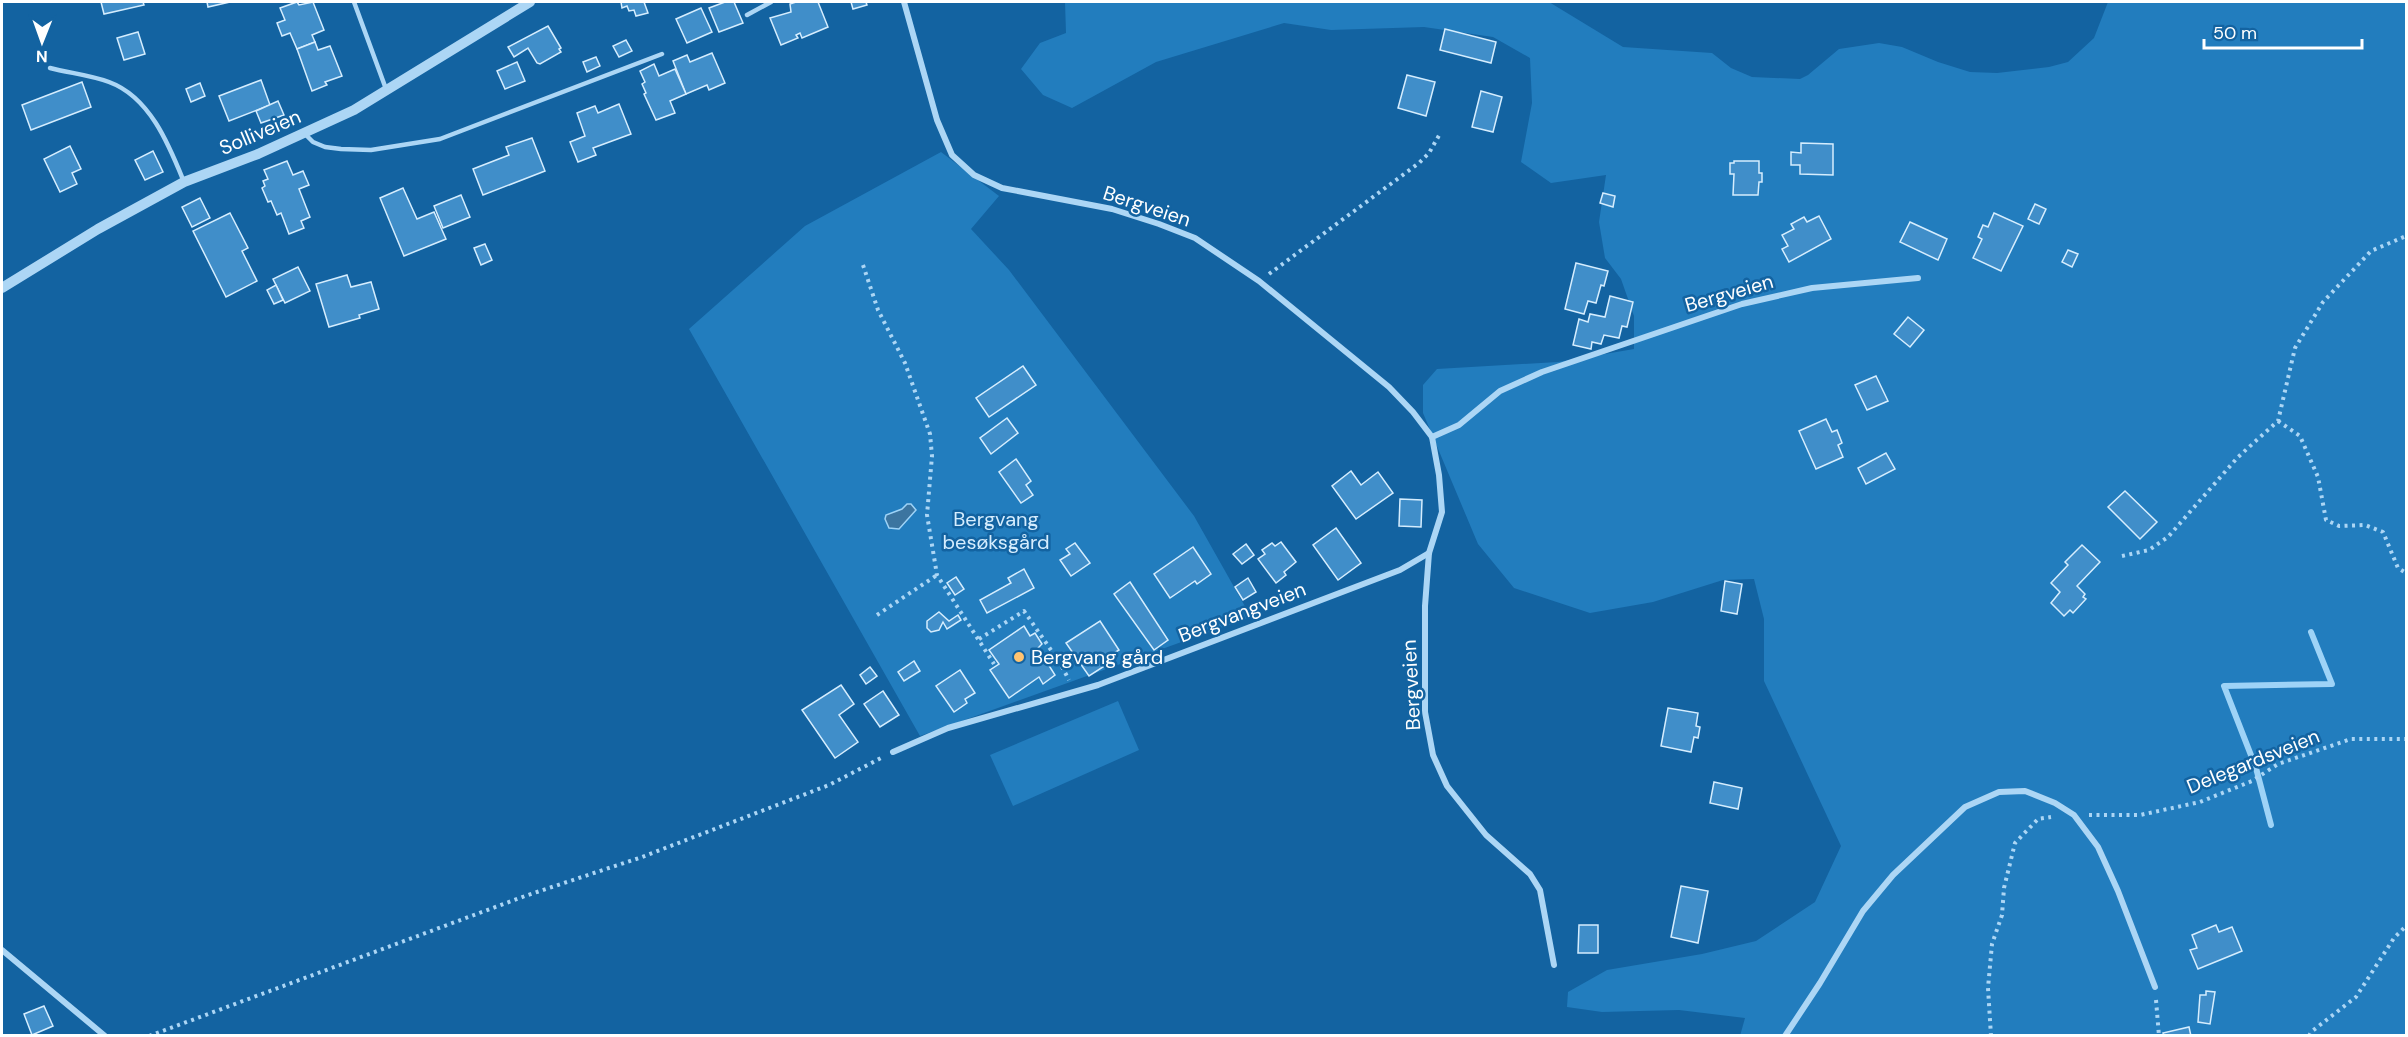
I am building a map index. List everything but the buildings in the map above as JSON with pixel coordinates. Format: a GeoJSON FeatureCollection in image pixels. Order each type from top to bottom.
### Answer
{"type":"FeatureCollection","features":[{"type":"Feature","properties":{"kind":"street","name":"Solliveien"},"geometry":{"type":"LineString","coordinates":[[2,288],[98,229],[184,182],[258,154],[354,110],[530,2]]}},
{"type":"Feature","properties":{"kind":"street","name":"Bergveien"},"geometry":{"type":"LineString","coordinates":[[904,2],[937,120],[952,155],[974,175],[1002,188],[1112,209],[1195,238],[1259,281],[1389,387],[1413,412],[1432,437],[1439,475],[1442,512],[1429,553],[1425,606],[1425,712],[1433,755],[1447,786],[1486,835],[1530,874],[1540,890],[1554,965]]}},
{"type":"Feature","properties":{"kind":"street","name":"Bergveien"},"geometry":{"type":"LineString","coordinates":[[1432,437],[1458,425],[1500,392],[1542,372],[1731,307],[1812,288],[1918,278]]}},
{"type":"Feature","properties":{"kind":"street","name":"Bergvangveien"},"geometry":{"type":"LineString","coordinates":[[893,752],[948,728],[1098,685],[1400,570],[1429,553]]}},
{"type":"Feature","properties":{"kind":"street"},"geometry":{"type":"LineString","coordinates":[[1785,1035],[1820,983],[1863,911],[1893,875],[1965,807],[1999,792],[2025,791],[2055,803],[2074,815],[2098,846],[2155,987]]}},
{"type":"Feature","properties":{"kind":"street"},"geometry":{"type":"LineString","coordinates":[[2,950],[105,1035]]}},
{"type":"Feature","properties":{"kind":"lane"},"geometry":{"type":"LineString","coordinates":[[354,2],[386,90]]}},
{"type":"Feature","properties":{"kind":"lane"},"geometry":{"type":"LineString","coordinates":[[747,15],[771,2]]}},
{"type":"Feature","properties":{"kind":"lane"},"geometry":{"type":"LineString","coordinates":[[304,133],[313,142],[325,147],[341,149],[371,150],[440,139],[662,54]]}},
{"type":"Feature","properties":{"kind":"lane"},"geometry":{"type":"LineString","coordinates":[[50,68],[109,82],[127,92],[140,103],[167,140],[184,182]]}},
{"type":"Feature","properties":{"kind":"path"},"geometry":{"type":"LineString","coordinates":[[1259,281],[1419,163],[1429,153],[1442,132]]}},
{"type":"Feature","properties":{"kind":"path"},"geometry":{"type":"LineString","coordinates":[[2122,556],[2148,550],[2168,537],[2238,457],[2278,421],[2295,348],[2323,302],[2372,251],[2406,236]]}},
{"type":"Feature","properties":{"kind":"path"},"geometry":{"type":"LineString","coordinates":[[863,265],[878,310],[905,363],[930,434],[932,456],[927,515],[937,575],[994,664]]}},
{"type":"Feature","properties":{"kind":"path"},"geometry":{"type":"LineString","coordinates":[[2278,421],[2300,436],[2318,477],[2326,520],[2339,526],[2365,525],[2383,532],[2398,568],[2406,573]]}},
{"type":"Feature","properties":{"kind":"path"},"geometry":{"type":"LineString","coordinates":[[877,615],[937,575]]}},
{"type":"Feature","properties":{"kind":"path"},"geometry":{"type":"LineString","coordinates":[[979,639],[1024,611],[1060,663],[1076,691]]}},
{"type":"Feature","properties":{"kind":"path","name":"Delegardsveien"},"geometry":{"type":"LineString","coordinates":[[1991,1035],[1988,988],[1992,944],[2001,915],[2004,888],[2015,843],[2038,819],[2074,815],[2140,815],[2200,802],[2252,781],[2278,764],[2351,739],[2406,739]]}},
{"type":"Feature","properties":{"kind":"path"},"geometry":{"type":"LineString","coordinates":[[149,1035],[525,896],[653,853],[829,785],[893,752]]}},
{"type":"Feature","properties":{"kind":"path"},"geometry":{"type":"LineString","coordinates":[[2310,1035],[2356,997],[2394,938],[2406,926]]}},
{"type":"Feature","properties":{"kind":"path"},"geometry":{"type":"LineString","coordinates":[[2155,987],[2159,1035]]}},
{"type":"Feature","properties":{"kind":"green space"},"geometry":{"type":"Polygon","coordinates":[[[1065,2],[1549,2],[1623,47],[1712,53],[1731,68],[1752,77],[1800,79],[1839,49],[1879,43],[1902,47],[1970,72],[1997,73],[2049,67],[2068,62],[2094,38],[2108,2],[2406,2],[2406,1035],[1740,1036],[1745,1018],[1679,1010],[1602,1012],[1567,1007],[1568,992],[1607,970],[1702,954],[1756,941],[1815,902],[1841,846],[1764,681],[1764,619],[1754,579],[1723,580],[1653,602],[1590,613],[1514,588],[1478,544],[1423,413],[1423,385],[1437,369],[1558,362],[1634,349],[1634,316],[1621,279],[1605,258],[1599,222],[1606,175],[1551,183],[1521,162],[1532,103],[1530,58],[1493,37],[1424,27],[1331,30],[1284,23],[1156,62],[1072,108],[1043,95],[1021,69],[1040,43],[1066,33],[1065,2]]]}},
{"type":"Feature","properties":{"kind":"green space","name":"Bergvang besøksgård"},"geometry":{"type":"Polygon","coordinates":[[[941,152],[999,196],[971,229],[1009,270],[1194,516],[1251,617],[920,736],[689,329],[805,226],[941,152]]]}},
{"type":"Feature","properties":{"kind":"green space"},"geometry":{"type":"Polygon","coordinates":[[[1118,701],[1139,750],[1013,806],[990,755],[1118,701]]]}},
{"type":"Feature","properties":{"kind":"shaded area"},"geometry":{"type":"Polygon","coordinates":[[[907,504],[911,504],[916,510],[899,529],[889,528],[885,519],[886,515],[902,509],[907,504]]]}},
{"type":"Feature","properties":{"kind":"waterway"},"geometry":{"type":"LineString","coordinates":[[2271,825],[2256,768],[2224,686],[2332,684],[2311,632]]}},
{"type":"Feature","properties":{"kind":"place","name":"Bergvang gård"},"geometry":{"type":"Point","coordinates":[1019,657]}}]}
